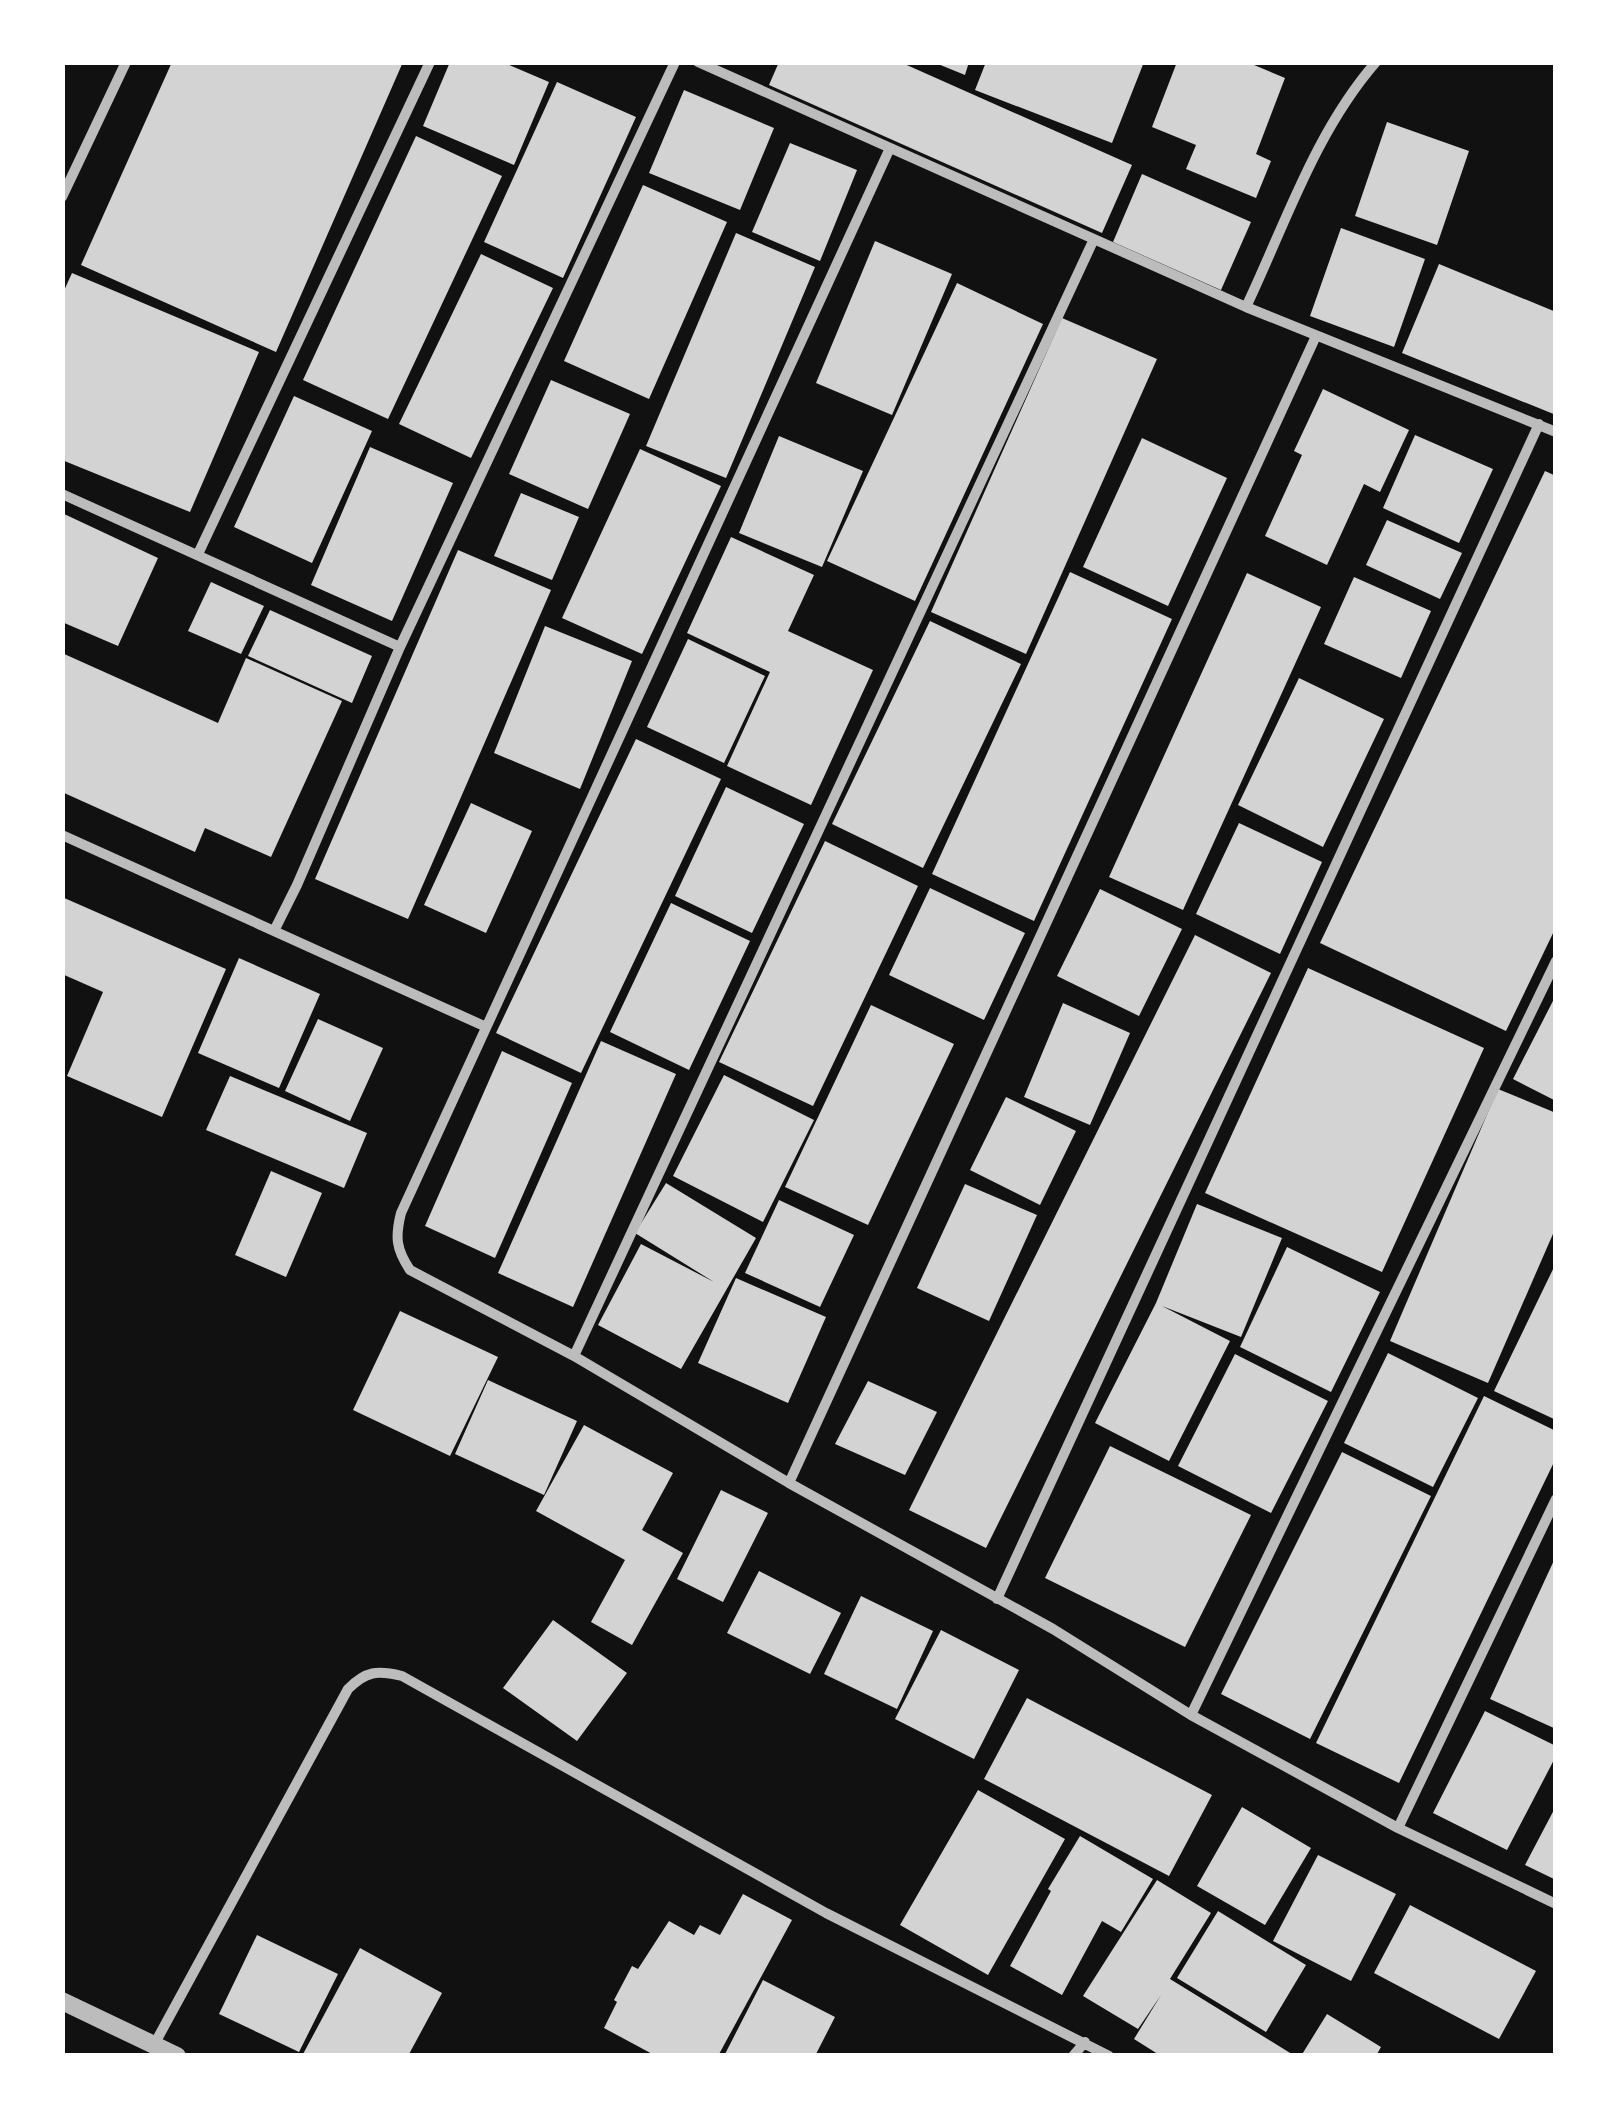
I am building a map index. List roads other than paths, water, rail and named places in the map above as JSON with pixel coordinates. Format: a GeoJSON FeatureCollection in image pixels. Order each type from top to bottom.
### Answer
{"type":"FeatureCollection","features":[{"type":"Feature","properties":{"kind":"street"},"geometry":{"type":"LineString","coordinates":[[62,197],[126,62]]}},
{"type":"Feature","properties":{"kind":"street"},"geometry":{"type":"LineString","coordinates":[[198,554],[430,62]]}},
{"type":"Feature","properties":{"kind":"street"},"geometry":{"type":"LineString","coordinates":[[275,929],[298,885],[400,647],[675,62]]}},
{"type":"Feature","properties":{"kind":"street"},"geometry":{"type":"LineString","coordinates":[[698,62],[1246,308],[1556,432]]}},
{"type":"Feature","properties":{"kind":"street"},"geometry":{"type":"LineString","coordinates":[[1246,308],[1331,125],[1350,93],[1376,62]]}},
{"type":"Feature","properties":{"kind":"street"},"geometry":{"type":"LineString","coordinates":[[890,148],[400,1213],[395,1236],[398,1252],[410,1270],[574,1356],[788,1483],[1053,1629],[1191,1715],[1398,1828],[1556,1904]]}},
{"type":"Feature","properties":{"kind":"street"},"geometry":{"type":"LineString","coordinates":[[574,1356],[1094,239]]}},
{"type":"Feature","properties":{"kind":"street"},"geometry":{"type":"LineString","coordinates":[[788,1483],[1316,336]]}},
{"type":"Feature","properties":{"kind":"street"},"geometry":{"type":"LineString","coordinates":[[997,1599],[1539,424]]}},
{"type":"Feature","properties":{"kind":"street"},"geometry":{"type":"LineString","coordinates":[[62,494],[400,647]]}},
{"type":"Feature","properties":{"kind":"street"},"geometry":{"type":"LineString","coordinates":[[62,835],[484,1026]]}},
{"type":"Feature","properties":{"kind":"street"},"geometry":{"type":"LineString","coordinates":[[1191,1715],[1556,961]]}},
{"type":"Feature","properties":{"kind":"street"},"geometry":{"type":"LineString","coordinates":[[1398,1828],[1556,1499]]}},
{"type":"Feature","properties":{"kind":"street"},"geometry":{"type":"LineString","coordinates":[[155,2043],[348,1689],[363,1674],[378,1670],[402,1676],[826,1913],[1109,2056]]}},
{"type":"Feature","properties":{"kind":"street"},"geometry":{"type":"LineString","coordinates":[[62,2001],[177,2056]]}},
{"type":"Feature","properties":{"kind":"street"},"geometry":{"type":"LineString","coordinates":[[1073,2056],[1084,2042]]}}]}
